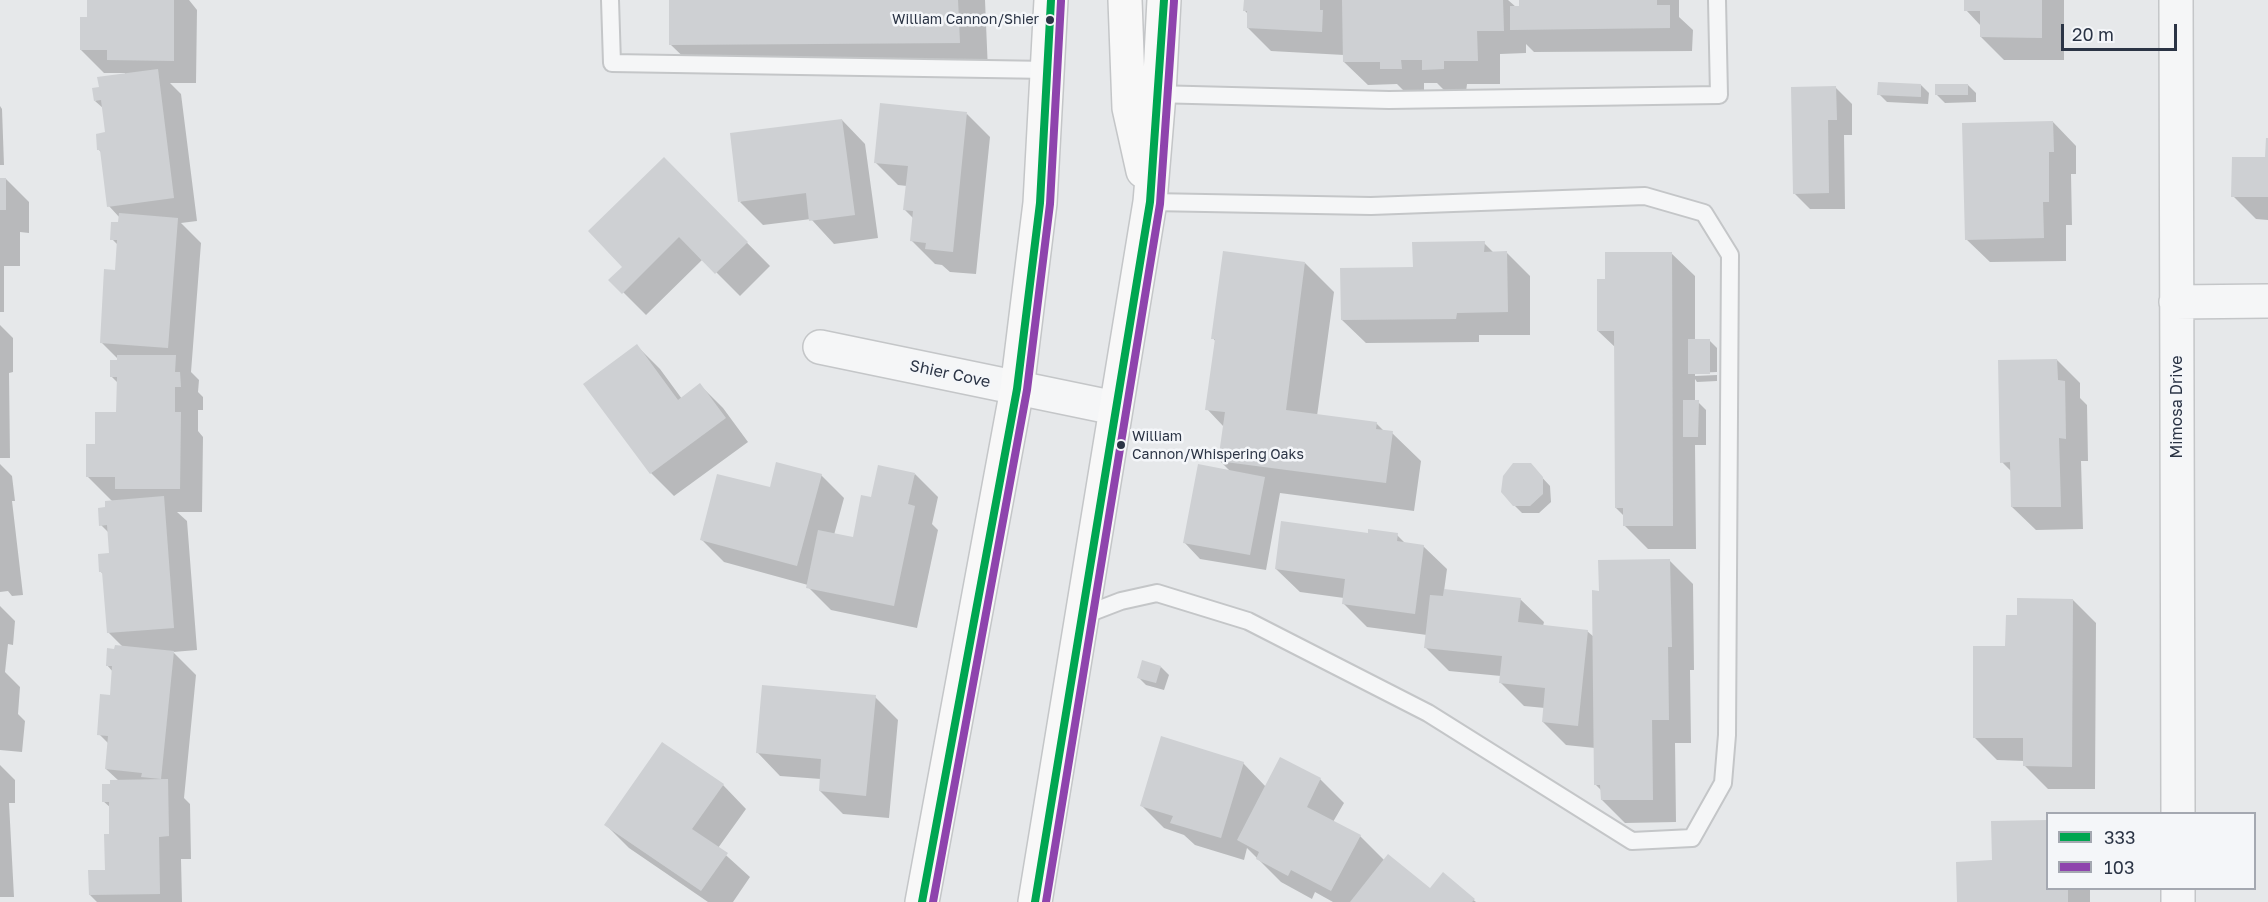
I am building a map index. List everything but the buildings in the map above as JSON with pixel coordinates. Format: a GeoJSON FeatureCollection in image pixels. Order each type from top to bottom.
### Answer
{"type":"FeatureCollection","features":[{"type":"Feature","properties":{"kind":"main road"},"geometry":{"type":"LineString","coordinates":[[922,902],[1017,388],[1040,203],[1051,0]]}},
{"type":"Feature","properties":{"kind":"main road"},"geometry":{"type":"LineString","coordinates":[[1125,0],[1144,94]]}},
{"type":"Feature","properties":{"kind":"main road"},"geometry":{"type":"LineString","coordinates":[[1035,902],[1150,202],[1129,108],[1144,94],[1164,0]]}},
{"type":"Feature","properties":{"kind":"street","name":"Mimosa Drive"},"geometry":{"type":"LineString","coordinates":[[2176,0],[2178,812]]}},
{"type":"Feature","properties":{"kind":"street"},"geometry":{"type":"LineString","coordinates":[[2176,302],[2268,302]]}},
{"type":"Feature","properties":{"kind":"street","name":"Shier Cove"},"geometry":{"type":"LineString","coordinates":[[819,347],[1115,408]]}},
{"type":"Feature","properties":{"kind":"lane"},"geometry":{"type":"LineString","coordinates":[[610,0],[612,63],[1049,70]]}},
{"type":"Feature","properties":{"kind":"lane"},"geometry":{"type":"LineString","coordinates":[[1144,94],[1389,100],[1719,95],[1717,0]]}},
{"type":"Feature","properties":{"kind":"lane"},"geometry":{"type":"LineString","coordinates":[[1082,616],[1121,601],[1157,593],[1248,621],[1428,713],[1632,841],[1692,838],[1723,783],[1726,735],[1730,255],[1704,213],[1645,196],[1371,206],[1150,202]]}},
{"type":"Feature","properties":{"kind":"transit line","name":"333"},"geometry":{"type":"LineString","coordinates":[[922,902],[1017,389],[1040,203],[1051,0]]}},
{"type":"Feature","properties":{"kind":"transit line","name":"333"},"geometry":{"type":"LineString","coordinates":[[1035,902],[1150,202],[1164,0]]}},
{"type":"Feature","properties":{"kind":"transit line","name":"103"},"geometry":{"type":"LineString","coordinates":[[933,902],[1027,390],[1050,204],[1061,1]]}},
{"type":"Feature","properties":{"kind":"transit line","name":"103"},"geometry":{"type":"LineString","coordinates":[[1046,902],[1160,204],[1174,1]]}},
{"type":"Feature","properties":{"kind":"place","name":"William Cannon/Shier"},"geometry":{"type":"Point","coordinates":[1050,20]}},
{"type":"Feature","properties":{"kind":"place","name":"William Cannon/Whispering Oaks"},"geometry":{"type":"Point","coordinates":[1121,445]}}]}
